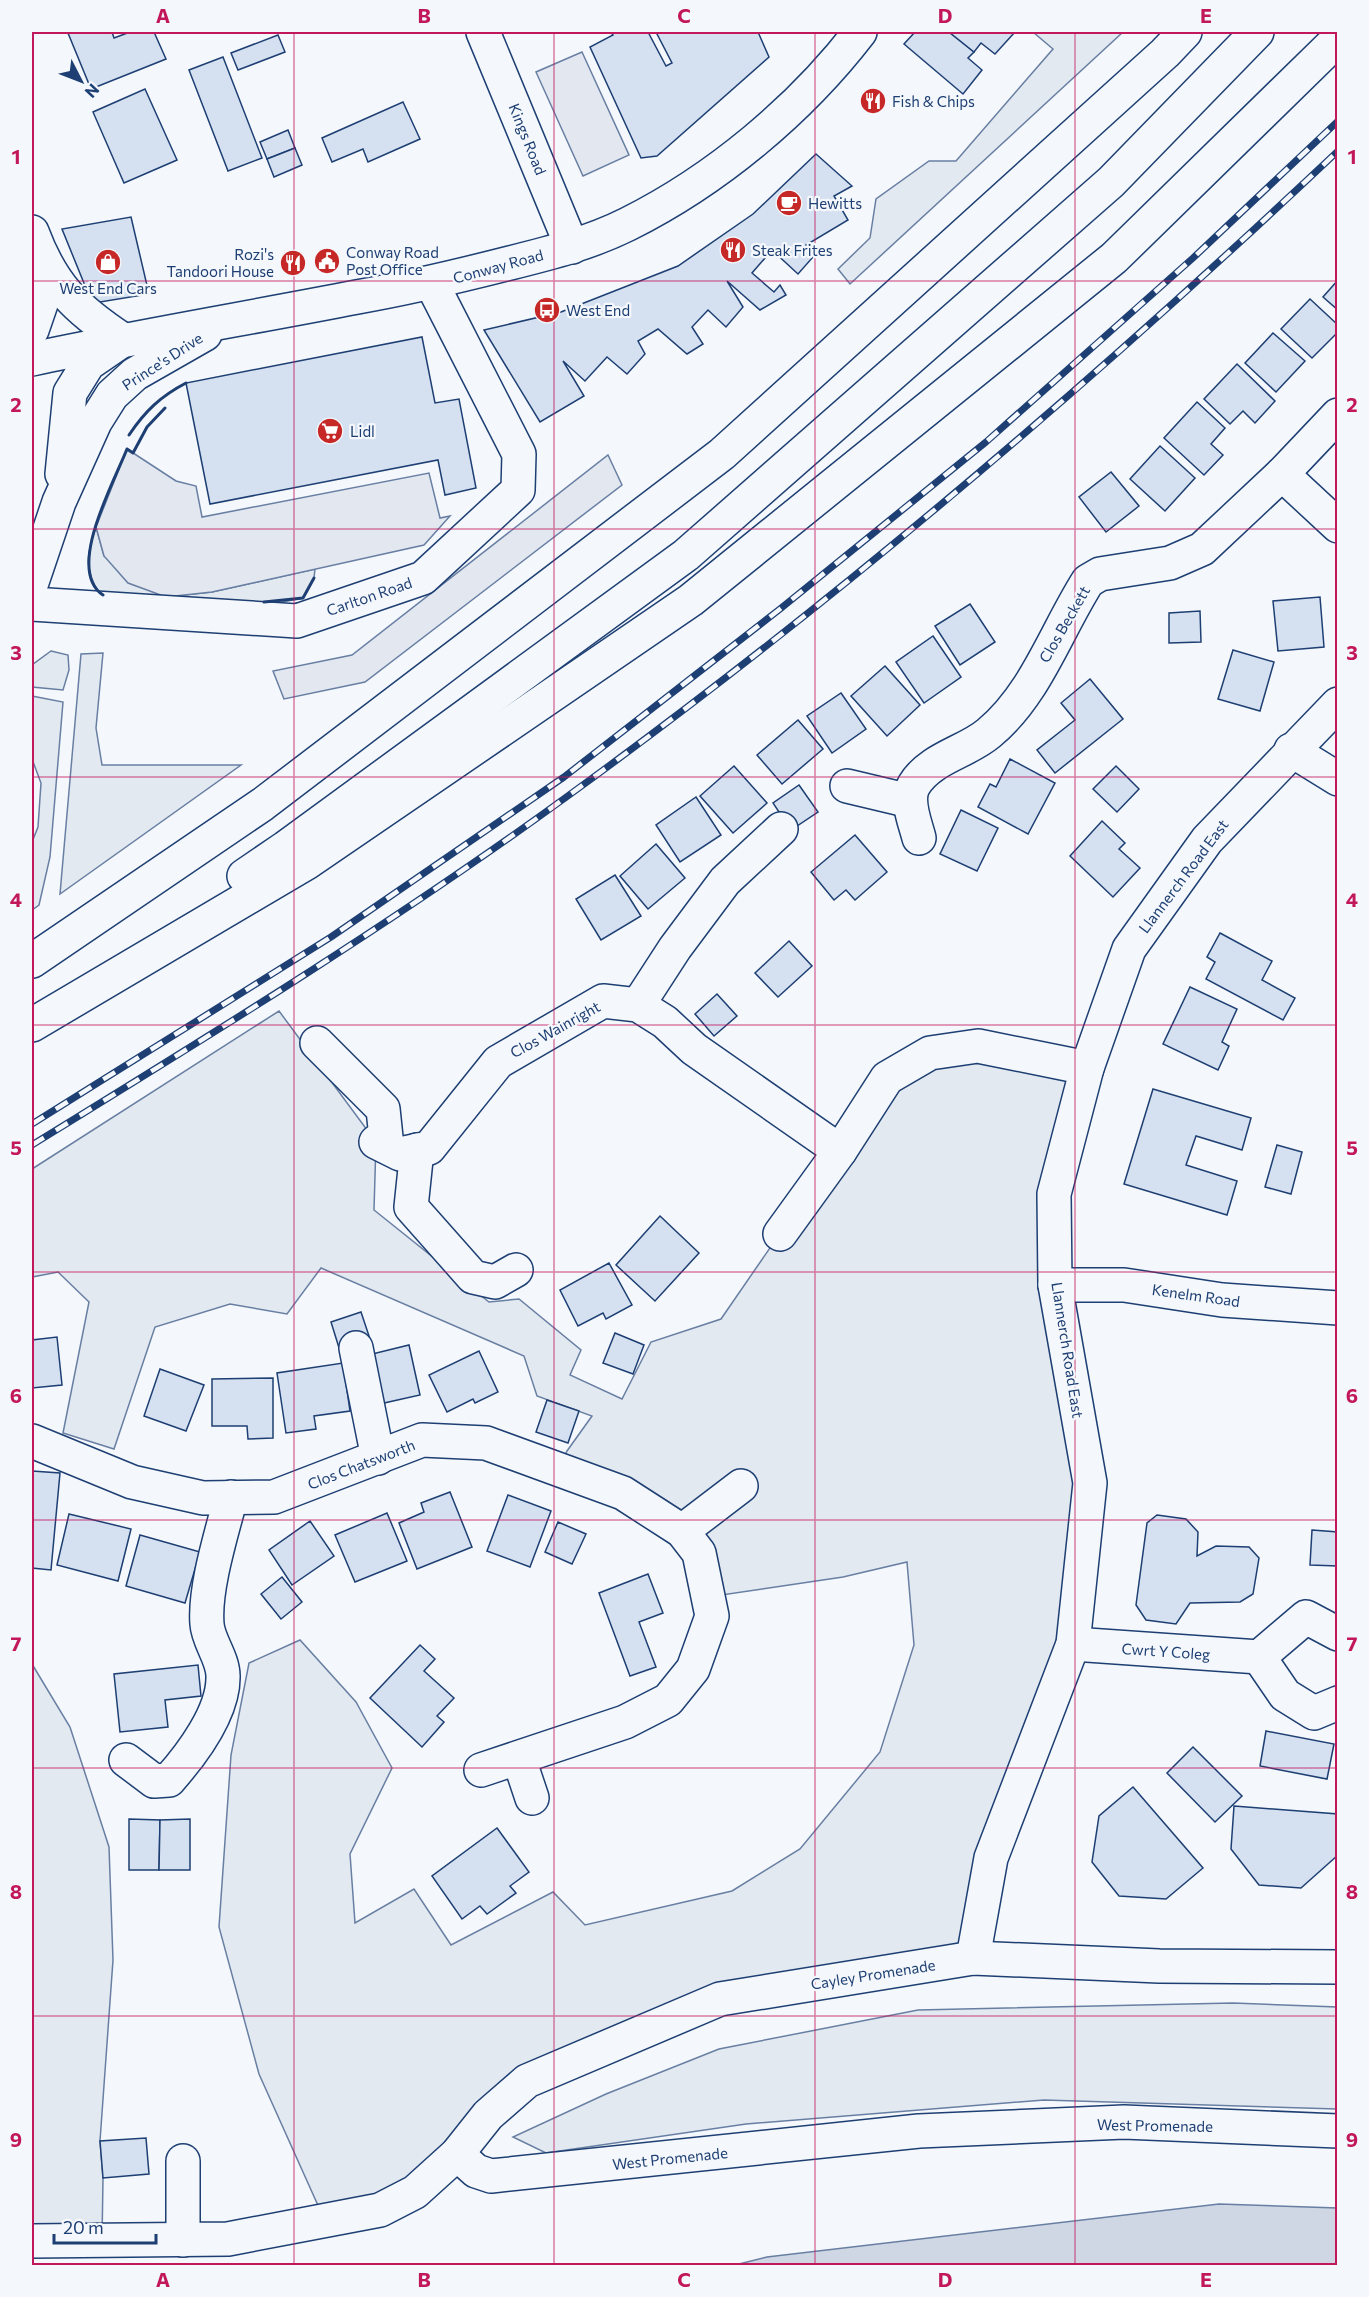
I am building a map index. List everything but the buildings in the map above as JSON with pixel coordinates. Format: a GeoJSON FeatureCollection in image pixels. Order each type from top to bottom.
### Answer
{"type":"FeatureCollection","features":[{"type":"Feature","properties":{"kind":"main road","name":"Kings Road"},"geometry":{"type":"LineString","coordinates":[[483,32],[572,247]]}},
{"type":"Feature","properties":{"kind":"main road","name":"Conway Road"},"geometry":{"type":"LineString","coordinates":[[32,359],[123,340],[432,284],[572,247],[627,224],[679,195],[733,157],[840,58],[860,32]]}},
{"type":"Feature","properties":{"kind":"main road"},"geometry":{"type":"LineString","coordinates":[[32,961],[262,804],[722,454],[1185,32]]}},
{"type":"Feature","properties":{"kind":"main road"},"geometry":{"type":"LineString","coordinates":[[32,1015],[285,848],[686,555],[1111,182],[1257,32]]}},
{"type":"Feature","properties":{"kind":"main road"},"geometry":{"type":"LineString","coordinates":[[32,1026],[308,862],[691,600],[1114,258],[1338,39]]}},
{"type":"Feature","properties":{"kind":"main road"},"geometry":{"type":"LineString","coordinates":[[32,330],[43,298],[36,244]]}},
{"type":"Feature","properties":{"kind":"main road"},"geometry":{"type":"LineString","coordinates":[[36,244],[71,301],[123,340]]}},
{"type":"Feature","properties":{"kind":"main road","name":"Carlton Road"},"geometry":{"type":"LineString","coordinates":[[32,604],[297,621],[423,578],[518,490],[519,454],[432,284]]}},
{"type":"Feature","properties":{"kind":"main road","name":"Prince's Drive"},"geometry":{"type":"LineString","coordinates":[[32,582],[59,502],[95,422],[112,395],[135,374],[224,322]]}},
{"type":"Feature","properties":{"kind":"main road","name":"Prince's Drive"},"geometry":{"type":"LineString","coordinates":[[59,502],[70,393],[88,364],[123,340]]}},
{"type":"Feature","properties":{"kind":"main road","name":"Clos Beckett"},"geometry":{"type":"LineString","coordinates":[[910,801],[914,785],[933,766],[988,734],[1022,699],[1088,581],[1100,574],[1170,563],[1202,549],[1282,474],[1338,415]]}},
{"type":"Feature","properties":{"kind":"main road"},"geometry":{"type":"LineString","coordinates":[[1282,474],[1338,526]]}},
{"type":"Feature","properties":{"kind":"main road","name":"Llannerch Road East"},"geometry":{"type":"LineString","coordinates":[[973,1958],[991,1858],[1073,1644],[1090,1483],[1055,1285],[1054,1194],[1087,1068],[1129,949],[1207,840],[1291,750],[1338,704]]}},
{"type":"Feature","properties":{"kind":"main road"},"geometry":{"type":"LineString","coordinates":[[1291,750],[1338,779]]}},
{"type":"Feature","properties":{"kind":"main road"},"geometry":{"type":"LineString","coordinates":[[848,786],[910,801],[919,838]]}},
{"type":"Feature","properties":{"kind":"main road"},"geometry":{"type":"LineString","coordinates":[[638,1005],[675,948],[725,881],[781,829]]}},
{"type":"Feature","properties":{"kind":"main road","name":"Clos Wainright"},"geometry":{"type":"LineString","coordinates":[[393,1146],[429,1148],[498,1062],[603,1001],[638,1005],[665,1022],[694,1049],[840,1151]]}},
{"type":"Feature","properties":{"kind":"main road"},"geometry":{"type":"LineString","coordinates":[[317,1043],[382,1109],[411,1207],[473,1277],[495,1282],[516,1270]]}},
{"type":"Feature","properties":{"kind":"main road"},"geometry":{"type":"LineString","coordinates":[[780,1234],[840,1151],[887,1078],[930,1053],[978,1046],[1087,1068]]}},
{"type":"Feature","properties":{"kind":"main road","name":"Kenelm Road"},"geometry":{"type":"LineString","coordinates":[[1055,1285],[1124,1285],[1222,1300],[1338,1308]]}},
{"type":"Feature","properties":{"kind":"main road"},"geometry":{"type":"LineString","coordinates":[[356,1348],[378,1458]]}},
{"type":"Feature","properties":{"kind":"main road","name":"Clos Chatsworth"},"geometry":{"type":"LineString","coordinates":[[32,1441],[132,1482],[203,1498],[274,1497],[422,1440],[486,1443],[622,1493],[682,1531],[699,1553],[712,1616],[693,1669],[668,1700],[625,1722],[481,1770]]}},
{"type":"Feature","properties":{"kind":"main road"},"geometry":{"type":"LineString","coordinates":[[682,1531],[741,1486]]}},
{"type":"Feature","properties":{"kind":"main road"},"geometry":{"type":"LineString","coordinates":[[126,1760],[154,1781],[169,1780],[189,1758],[220,1697],[224,1675],[207,1624],[212,1570],[231,1497]]}},
{"type":"Feature","properties":{"kind":"main road"},"geometry":{"type":"LineString","coordinates":[[1338,1634],[1306,1617],[1259,1657],[1285,1695],[1314,1713],[1338,1703]]}},
{"type":"Feature","properties":{"kind":"main road","name":"Cwrt Y Coleg"},"geometry":{"type":"LineString","coordinates":[[1073,1644],[1259,1657]]}},
{"type":"Feature","properties":{"kind":"main road"},"geometry":{"type":"LineString","coordinates":[[519,1759],[532,1798]]}},
{"type":"Feature","properties":{"kind":"main road","name":"Cayley Promenade"},"geometry":{"type":"LineString","coordinates":[[457,2154],[488,2115],[527,2081],[720,1999],[973,1958],[1159,1966],[1338,1967]]}},
{"type":"Feature","properties":{"kind":"main road","name":"West Promenade"},"geometry":{"type":"LineString","coordinates":[[457,2154],[476,2171],[491,2176],[919,2131],[1124,2122],[1338,2131]]}},
{"type":"Feature","properties":{"kind":"main road"},"geometry":{"type":"LineString","coordinates":[[32,2241],[228,2239],[380,2210],[415,2192],[457,2154]]}},
{"type":"Feature","properties":{"kind":"main road"},"geometry":{"type":"LineString","coordinates":[[183,2161],[183,2240]]}},
{"type":"Feature","properties":{"kind":"shaded area"},"geometry":{"type":"Polygon","coordinates":[[[1033,32],[1123,32],[850,284],[838,269],[870,238],[876,199],[929,161],[956,161],[1053,49],[1033,32]]]}},
{"type":"Feature","properties":{"kind":"shaded area"},"geometry":{"type":"Polygon","coordinates":[[[582,52],[629,155],[583,176],[536,72],[582,52]]]}},
{"type":"Feature","properties":{"kind":"shaded area"},"geometry":{"type":"Polygon","coordinates":[[[127,449],[176,481],[196,486],[202,517],[429,473],[440,518],[450,516],[424,545],[212,592],[166,597],[128,583],[104,556],[96,527],[127,449]]]}},
{"type":"Feature","properties":{"kind":"shaded area"},"geometry":{"type":"Polygon","coordinates":[[[608,455],[622,485],[365,682],[284,699],[273,671],[352,655],[608,455]]]}},
{"type":"Feature","properties":{"kind":"shaded area"},"geometry":{"type":"Polygon","coordinates":[[[96,527],[104,556],[166,597],[212,592],[315,569],[314,578],[303,598],[277,603],[118,600],[100,595],[91,577],[88,562],[96,527]]]}},
{"type":"Feature","properties":{"kind":"shaded area"},"geometry":{"type":"Polygon","coordinates":[[[51,651],[68,655],[69,670],[63,690],[32,687],[32,665],[51,651]]]}},
{"type":"Feature","properties":{"kind":"shaded area"},"geometry":{"type":"Polygon","coordinates":[[[103,653],[96,728],[102,765],[241,765],[60,894],[81,654],[103,653]]]}},
{"type":"Feature","properties":{"kind":"shaded area"},"geometry":{"type":"Polygon","coordinates":[[[32,696],[63,702],[50,857],[39,905],[32,910],[32,842],[38,827],[41,783],[32,759],[32,696]]]}},
{"type":"Feature","properties":{"kind":"shaded area"},"geometry":{"type":"Polygon","coordinates":[[[279,1011],[376,1142],[374,1210],[489,1302],[519,1299],[581,1350],[570,1375],[622,1399],[651,1342],[721,1319],[887,1078],[930,1053],[1087,1068],[1054,1194],[1090,1483],[1073,1644],[973,1958],[720,1999],[527,2081],[457,2154],[325,2221],[259,2074],[219,1927],[231,1755],[249,1663],[300,1640],[356,1702],[392,1768],[350,1854],[355,1923],[414,1889],[451,1945],[553,1892],[585,1925],[732,1891],[800,1849],[880,1752],[914,1645],[907,1562],[843,1577],[708,1597],[682,1531],[558,1469],[567,1451],[592,1416],[537,1396],[524,1356],[321,1268],[287,1314],[230,1304],[155,1327],[114,1449],[63,1433],[89,1302],[58,1272],[32,1277],[32,1169],[279,1011]]]}},
{"type":"Feature","properties":{"kind":"shaded area"},"geometry":{"type":"Polygon","coordinates":[[[32,1664],[70,1727],[109,1847],[113,1960],[100,2141],[103,2178],[102,2241],[32,2241],[32,1664]]]}},
{"type":"Feature","properties":{"kind":"shaded area"},"geometry":{"type":"Polygon","coordinates":[[[1233,2003],[1337,2007],[1337,2109],[1044,2100],[746,2124],[546,2153],[513,2137],[606,2094],[719,2049],[918,2010],[1233,2003]]]}},
{"type":"Feature","properties":{"kind":"shaded area"},"geometry":{"type":"Polygon","coordinates":[[[1219,2204],[1337,2208],[1337,2265],[735,2265],[767,2257],[1219,2204]]]}},
{"type":"Feature","properties":{"kind":"railway"},"geometry":{"type":"LineString","coordinates":[[32,1124],[331,937],[564,777],[780,609],[986,442],[1193,258],[1338,121]]}},
{"type":"Feature","properties":{"kind":"railway"},"geometry":{"type":"LineString","coordinates":[[32,1145],[368,933],[500,844],[666,723],[766,646],[962,487],[1153,321],[1338,151]]}},
{"type":"Feature","properties":{"kind":"wall"},"geometry":{"type":"LineString","coordinates":[[129,435],[154,405],[186,383]]}},
{"type":"Feature","properties":{"kind":"wall"},"geometry":{"type":"LineString","coordinates":[[103,595],[93,583],[89,566],[90,547],[96,525],[127,449],[133,453],[147,427],[165,408]]}},
{"type":"Feature","properties":{"kind":"wall"},"geometry":{"type":"LineString","coordinates":[[264,602],[303,598],[314,578]]}},
{"type":"Feature","properties":{"kind":"place","name":"Fish & Chips"},"geometry":{"type":"Point","coordinates":[873,101]}},
{"type":"Feature","properties":{"kind":"place","name":"Hewitts"},"geometry":{"type":"Point","coordinates":[789,203]}},
{"type":"Feature","properties":{"kind":"place","name":"Steak Frites"},"geometry":{"type":"Point","coordinates":[733,250]}},
{"type":"Feature","properties":{"kind":"place","name":"Conway Road Post Office"},"geometry":{"type":"Point","coordinates":[327,261]}},
{"type":"Feature","properties":{"kind":"place","name":"West End Cars"},"geometry":{"type":"Point","coordinates":[108,262]}},
{"type":"Feature","properties":{"kind":"place","name":"Rozi's Tandoori House"},"geometry":{"type":"Point","coordinates":[293,263]}},
{"type":"Feature","properties":{"kind":"place","name":"West End"},"geometry":{"type":"Point","coordinates":[547,310]}},
{"type":"Feature","properties":{"kind":"place","name":"Lidl"},"geometry":{"type":"Point","coordinates":[330,431]}}]}
